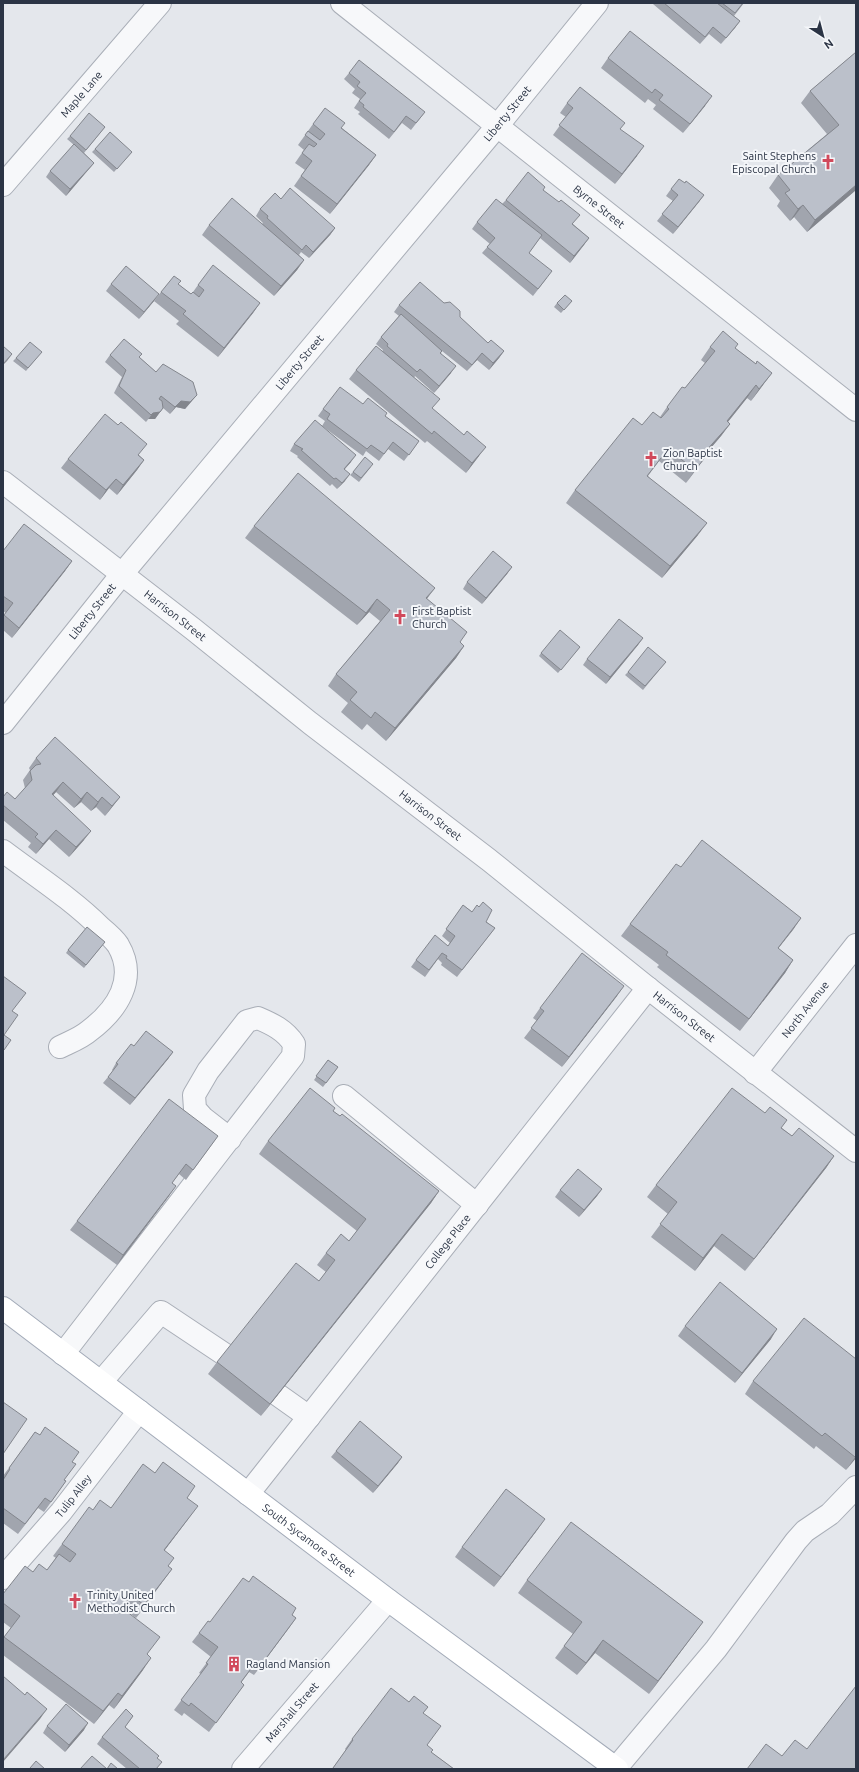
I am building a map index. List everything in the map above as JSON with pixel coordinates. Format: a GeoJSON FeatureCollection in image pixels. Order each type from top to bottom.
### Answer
{"type":"FeatureCollection","features":[{"type":"Feature","properties":{"kind":"main road","name":"South Sycamore Street"},"geometry":{"type":"LineString","coordinates":[[3,1308],[388,1600],[617,1769]]}},
{"type":"Feature","properties":{"kind":"street","name":"Maple Lane"},"geometry":{"type":"LineString","coordinates":[[3,185],[160,3]]}},
{"type":"Feature","properties":{"kind":"street","name":"Byrne Street"},"geometry":{"type":"LineString","coordinates":[[342,3],[856,410]]}},
{"type":"Feature","properties":{"kind":"street","name":"Liberty Street"},"geometry":{"type":"LineString","coordinates":[[3,723],[122,574],[498,125],[596,3]]}},
{"type":"Feature","properties":{"kind":"street","name":"Harrison Street"},"geometry":{"type":"LineString","coordinates":[[3,482],[310,723],[488,860],[755,1073],[856,1151]]}},
{"type":"Feature","properties":{"kind":"street"},"geometry":{"type":"LineString","coordinates":[[3,851],[89,916],[117,944],[124,957],[127,975],[124,990],[109,1013],[89,1032],[60,1047]]}},
{"type":"Feature","properties":{"kind":"street","name":"North Avenue"},"geometry":{"type":"LineString","coordinates":[[755,1073],[856,945]]}},
{"type":"Feature","properties":{"kind":"street","name":"College Place"},"geometry":{"type":"LineString","coordinates":[[248,1494],[648,988]]}},
{"type":"Feature","properties":{"kind":"street"},"geometry":{"type":"LineString","coordinates":[[64,1354],[230,1139],[293,1056],[294,1044],[290,1037],[275,1025],[258,1018],[246,1021],[208,1071],[194,1095],[195,1109],[203,1118],[230,1139]]}},
{"type":"Feature","properties":{"kind":"street"},"geometry":{"type":"LineString","coordinates":[[344,1096],[476,1205]]}},
{"type":"Feature","properties":{"kind":"street"},"geometry":{"type":"LineString","coordinates":[[101,1382],[161,1312],[224,1354]]}},
{"type":"Feature","properties":{"kind":"street"},"geometry":{"type":"LineString","coordinates":[[278,1394],[309,1417]]}},
{"type":"Feature","properties":{"kind":"street","name":"Tulip Alley"},"geometry":{"type":"LineString","coordinates":[[3,1578],[61,1512],[139,1411]]}},
{"type":"Feature","properties":{"kind":"street"},"geometry":{"type":"LineString","coordinates":[[617,1769],[716,1649],[796,1541],[805,1531],[830,1514],[856,1487]]}},
{"type":"Feature","properties":{"kind":"street","name":"Marshall Street"},"geometry":{"type":"LineString","coordinates":[[243,1769],[388,1600]]}},
{"type":"Feature","properties":{"kind":"building"},"geometry":{"type":"Polygon","coordinates":[[[664,3],[717,3],[740,21],[726,38],[713,27],[705,37],[664,3]]]}},
{"type":"Feature","properties":{"kind":"building"},"geometry":{"type":"Polygon","coordinates":[[[722,3],[743,3],[735,13],[722,3]]]}},
{"type":"Feature","properties":{"kind":"building"},"geometry":{"type":"Polygon","coordinates":[[[630,31],[712,96],[690,124],[659,100],[663,95],[655,89],[652,93],[608,58],[630,31]]]}},
{"type":"Feature","properties":{"kind":"building","name":"Saint Stephens Episcopal Church"},"geometry":{"type":"Polygon","coordinates":[[[856,52],[856,185],[815,220],[803,205],[798,209],[785,193],[790,190],[778,175],[839,125],[810,91],[856,52]]]}},
{"type":"Feature","properties":{"kind":"building"},"geometry":{"type":"Polygon","coordinates":[[[359,60],[425,112],[416,123],[406,116],[394,132],[363,107],[364,105],[359,101],[366,93],[357,86],[360,82],[349,73],[359,60]]]}},
{"type":"Feature","properties":{"kind":"building"},"geometry":{"type":"Polygon","coordinates":[[[580,87],[625,123],[620,129],[644,146],[622,174],[559,125],[573,108],[567,103],[580,87]]]}},
{"type":"Feature","properties":{"kind":"building"},"geometry":{"type":"Polygon","coordinates":[[[325,108],[345,123],[341,128],[376,155],[337,204],[301,176],[312,161],[302,153],[309,144],[314,147],[317,144],[305,135],[308,131],[320,140],[325,134],[313,124],[325,108]]]}},
{"type":"Feature","properties":{"kind":"building"},"geometry":{"type":"Polygon","coordinates":[[[89,113],[105,127],[86,150],[70,136],[89,113]]]}},
{"type":"Feature","properties":{"kind":"building"},"geometry":{"type":"Polygon","coordinates":[[[110,132],[132,152],[117,169],[95,149],[110,132]]]}},
{"type":"Feature","properties":{"kind":"building"},"geometry":{"type":"Polygon","coordinates":[[[74,144],[94,163],[70,189],[50,171],[74,144]]]}},
{"type":"Feature","properties":{"kind":"building"},"geometry":{"type":"Polygon","coordinates":[[[528,172],[545,187],[543,190],[559,202],[561,200],[580,215],[572,224],[589,238],[574,256],[506,200],[528,172]]]}},
{"type":"Feature","properties":{"kind":"building"},"geometry":{"type":"Polygon","coordinates":[[[679,179],[685,183],[686,181],[704,195],[678,227],[662,214],[678,195],[671,189],[679,179]]]}},
{"type":"Feature","properties":{"kind":"building"},"geometry":{"type":"Polygon","coordinates":[[[290,188],[335,228],[313,252],[306,245],[302,250],[267,218],[268,216],[260,209],[275,193],[281,199],[290,188]]]}},
{"type":"Feature","properties":{"kind":"building"},"geometry":{"type":"Polygon","coordinates":[[[232,198],[304,260],[281,286],[209,225],[232,198]]]}},
{"type":"Feature","properties":{"kind":"building"},"geometry":{"type":"Polygon","coordinates":[[[496,199],[542,235],[529,253],[552,271],[538,289],[487,247],[495,238],[477,222],[496,199]]]}},
{"type":"Feature","properties":{"kind":"building"},"geometry":{"type":"Polygon","coordinates":[[[213,265],[260,303],[224,348],[183,314],[186,311],[161,292],[174,276],[181,281],[178,284],[191,294],[193,292],[199,297],[204,290],[198,285],[213,265]]]}},
{"type":"Feature","properties":{"kind":"building"},"geometry":{"type":"Polygon","coordinates":[[[126,266],[159,294],[144,312],[111,284],[126,266]]]}},
{"type":"Feature","properties":{"kind":"building"},"geometry":{"type":"Polygon","coordinates":[[[420,282],[444,303],[450,302],[460,311],[460,317],[488,343],[491,340],[504,351],[493,363],[482,353],[472,365],[399,305],[420,282]]]}},
{"type":"Feature","properties":{"kind":"building"},"geometry":{"type":"Polygon","coordinates":[[[565,295],[572,301],[564,310],[557,303],[565,295]]]}},
{"type":"Feature","properties":{"kind":"building"},"geometry":{"type":"Polygon","coordinates":[[[401,314],[442,351],[440,353],[456,366],[439,386],[420,369],[417,372],[387,346],[388,344],[381,337],[401,314]]]}},
{"type":"Feature","properties":{"kind":"building","name":"Zion Baptist Church"},"geometry":{"type":"Polygon","coordinates":[[[723,331],[738,344],[735,348],[756,364],[757,361],[772,373],[759,389],[756,385],[727,421],[730,424],[704,453],[707,455],[695,470],[668,449],[647,476],[707,523],[670,566],[575,490],[633,418],[642,425],[653,412],[661,418],[669,409],[667,407],[682,387],[685,388],[715,351],[710,347],[723,331]]]}},
{"type":"Feature","properties":{"kind":"building"},"geometry":{"type":"Polygon","coordinates":[[[124,339],[142,354],[139,357],[156,372],[163,364],[193,382],[197,395],[190,402],[181,401],[175,407],[161,396],[159,399],[162,401],[163,408],[160,412],[153,413],[151,415],[119,386],[126,370],[110,355],[124,339]]]}},
{"type":"Feature","properties":{"kind":"building"},"geometry":{"type":"Polygon","coordinates":[[[30,342],[42,352],[28,368],[16,358],[30,342]]]}},
{"type":"Feature","properties":{"kind":"building"},"geometry":{"type":"Polygon","coordinates":[[[3,346],[12,354],[3,364],[3,346]]]}},
{"type":"Feature","properties":{"kind":"building"},"geometry":{"type":"Polygon","coordinates":[[[376,346],[440,399],[432,408],[464,435],[467,431],[486,447],[472,463],[434,431],[432,434],[356,370],[376,346]]]}},
{"type":"Feature","properties":{"kind":"building"},"geometry":{"type":"Polygon","coordinates":[[[340,387],[363,404],[368,398],[387,413],[385,416],[419,441],[409,455],[393,442],[384,454],[371,445],[367,449],[327,419],[330,414],[323,409],[340,387]]]}},
{"type":"Feature","properties":{"kind":"building"},"geometry":{"type":"Polygon","coordinates":[[[105,414],[118,425],[121,422],[147,444],[138,455],[144,460],[123,485],[116,479],[106,490],[68,459],[105,414]]]}},
{"type":"Feature","properties":{"kind":"building"},"geometry":{"type":"Polygon","coordinates":[[[315,420],[356,455],[344,469],[350,474],[342,483],[336,478],[334,479],[301,450],[303,449],[294,444],[315,420]]]}},
{"type":"Feature","properties":{"kind":"building"},"geometry":{"type":"Polygon","coordinates":[[[365,457],[373,464],[361,478],[353,472],[365,457]]]}},
{"type":"Feature","properties":{"kind":"building","name":"First Baptist Church"},"geometry":{"type":"Polygon","coordinates":[[[298,473],[435,588],[426,598],[467,632],[460,642],[464,646],[395,728],[375,712],[371,718],[350,700],[357,692],[336,674],[390,610],[377,599],[366,613],[254,526],[298,473]]]}},
{"type":"Feature","properties":{"kind":"building"},"geometry":{"type":"Polygon","coordinates":[[[24,524],[72,561],[19,628],[4,615],[13,603],[3,596],[3,551],[24,524]]]}},
{"type":"Feature","properties":{"kind":"building"},"geometry":{"type":"Polygon","coordinates":[[[493,551],[512,567],[486,598],[467,582],[493,551]]]}},
{"type":"Feature","properties":{"kind":"building"},"geometry":{"type":"Polygon","coordinates":[[[619,619],[643,638],[610,677],[587,659],[619,619]]]}},
{"type":"Feature","properties":{"kind":"building"},"geometry":{"type":"Polygon","coordinates":[[[560,630],[580,647],[561,670],[541,653],[560,630]]]}},
{"type":"Feature","properties":{"kind":"building"},"geometry":{"type":"Polygon","coordinates":[[[648,647],[666,662],[645,686],[628,672],[648,647]]]}},
{"type":"Feature","properties":{"kind":"building"},"geometry":{"type":"Polygon","coordinates":[[[55,737],[120,797],[112,806],[102,797],[98,802],[87,792],[81,799],[63,782],[52,794],[91,831],[76,847],[56,830],[43,844],[35,837],[38,834],[3,805],[3,797],[7,792],[15,799],[32,780],[30,771],[36,765],[41,764],[36,758],[55,737]]]}},
{"type":"Feature","properties":{"kind":"building"},"geometry":{"type":"Polygon","coordinates":[[[702,840],[801,918],[778,948],[793,960],[749,1019],[666,955],[668,952],[630,924],[676,864],[681,867],[702,840]]]}},
{"type":"Feature","properties":{"kind":"building"},"geometry":{"type":"Polygon","coordinates":[[[483,902],[492,910],[486,922],[495,928],[462,970],[446,958],[447,956],[442,953],[429,970],[416,960],[435,935],[448,946],[455,936],[446,929],[463,905],[472,912],[477,905],[479,907],[483,902]]]}},
{"type":"Feature","properties":{"kind":"building"},"geometry":{"type":"Polygon","coordinates":[[[87,927],[105,942],[86,965],[68,950],[87,927]]]}},
{"type":"Feature","properties":{"kind":"building"},"geometry":{"type":"Polygon","coordinates":[[[582,953],[624,986],[569,1057],[531,1028],[544,1011],[540,1008],[582,953]]]}},
{"type":"Feature","properties":{"kind":"building"},"geometry":{"type":"Polygon","coordinates":[[[3,976],[26,993],[12,1011],[18,1015],[4,1035],[11,1040],[4,1050],[3,1050],[3,976]]]}},
{"type":"Feature","properties":{"kind":"building"},"geometry":{"type":"Polygon","coordinates":[[[146,1031],[173,1052],[135,1098],[108,1077],[118,1064],[116,1063],[131,1044],[134,1046],[146,1031]]]}},
{"type":"Feature","properties":{"kind":"building"},"geometry":{"type":"Polygon","coordinates":[[[328,1060],[338,1067],[326,1083],[316,1076],[328,1060]]]}},
{"type":"Feature","properties":{"kind":"building"},"geometry":{"type":"Polygon","coordinates":[[[310,1088],[335,1108],[333,1111],[340,1116],[342,1114],[439,1191],[270,1404],[217,1362],[296,1263],[319,1281],[335,1260],[326,1253],[341,1234],[349,1241],[366,1219],[268,1141],[310,1088]]]}},
{"type":"Feature","properties":{"kind":"building"},"geometry":{"type":"Polygon","coordinates":[[[732,1088],[765,1113],[770,1107],[787,1120],[781,1128],[792,1136],[799,1128],[834,1156],[754,1259],[722,1234],[703,1258],[660,1224],[677,1202],[656,1185],[732,1088]]]}},
{"type":"Feature","properties":{"kind":"building"},"geometry":{"type":"Polygon","coordinates":[[[169,1099],[218,1136],[193,1170],[186,1164],[172,1183],[176,1186],[123,1255],[77,1221],[169,1099]]]}},
{"type":"Feature","properties":{"kind":"building"},"geometry":{"type":"Polygon","coordinates":[[[578,1169],[602,1189],[584,1210],[560,1190],[578,1169]]]}},
{"type":"Feature","properties":{"kind":"building"},"geometry":{"type":"Polygon","coordinates":[[[720,1282],[777,1329],[742,1373],[685,1326],[720,1282]]]}},
{"type":"Feature","properties":{"kind":"building"},"geometry":{"type":"Polygon","coordinates":[[[804,1318],[856,1359],[855,1457],[825,1433],[822,1436],[753,1381],[804,1318]]]}},
{"type":"Feature","properties":{"kind":"building"},"geometry":{"type":"Polygon","coordinates":[[[3,1402],[27,1419],[3,1454],[3,1402]]]}},
{"type":"Feature","properties":{"kind":"building"},"geometry":{"type":"Polygon","coordinates":[[[360,1421],[402,1457],[378,1486],[336,1451],[360,1421]]]}},
{"type":"Feature","properties":{"kind":"building"},"geometry":{"type":"Polygon","coordinates":[[[45,1427],[79,1452],[72,1462],[76,1464],[64,1480],[66,1481],[51,1502],[45,1498],[25,1524],[3,1508],[3,1480],[10,1469],[9,1468],[35,1432],[40,1435],[45,1427]]]}},
{"type":"Feature","properties":{"kind":"building","name":"Trinity United Methodist Church"},"geometry":{"type":"Polygon","coordinates":[[[163,1462],[195,1486],[187,1498],[198,1506],[164,1550],[174,1558],[168,1566],[172,1569],[144,1605],[131,1595],[122,1608],[160,1637],[147,1654],[151,1658],[122,1696],[118,1693],[103,1711],[4,1637],[20,1616],[3,1603],[3,1594],[25,1566],[33,1572],[39,1564],[47,1570],[59,1554],[70,1562],[76,1554],[62,1544],[89,1507],[93,1510],[100,1500],[111,1508],[143,1464],[155,1473],[163,1462]]]}},
{"type":"Feature","properties":{"kind":"building"},"geometry":{"type":"Polygon","coordinates":[[[506,1489],[545,1519],[501,1577],[462,1547],[506,1489]]]}},
{"type":"Feature","properties":{"kind":"building"},"geometry":{"type":"Polygon","coordinates":[[[571,1522],[703,1622],[658,1681],[603,1640],[586,1663],[564,1646],[582,1622],[527,1580],[571,1522]]]}},
{"type":"Feature","properties":{"kind":"building","name":"Ragland Mansion"},"geometry":{"type":"Polygon","coordinates":[[[253,1576],[296,1608],[292,1615],[296,1618],[261,1665],[256,1662],[241,1682],[244,1685],[216,1723],[191,1703],[189,1706],[181,1700],[208,1664],[206,1663],[218,1647],[199,1633],[208,1621],[210,1622],[243,1578],[249,1582],[253,1576]]]}},
{"type":"Feature","properties":{"kind":"building"},"geometry":{"type":"Polygon","coordinates":[[[3,1676],[25,1695],[27,1692],[47,1709],[3,1760],[3,1676]]]}},
{"type":"Feature","properties":{"kind":"building"},"geometry":{"type":"Polygon","coordinates":[[[856,1686],[856,1767],[854,1769],[747,1769],[766,1744],[782,1756],[795,1740],[807,1749],[856,1686]]]}},
{"type":"Feature","properties":{"kind":"building"},"geometry":{"type":"Polygon","coordinates":[[[391,1688],[409,1702],[414,1696],[428,1707],[423,1713],[441,1726],[427,1745],[433,1750],[431,1752],[454,1769],[333,1768],[353,1740],[352,1739],[391,1688]]]}},
{"type":"Feature","properties":{"kind":"building"},"geometry":{"type":"Polygon","coordinates":[[[66,1704],[88,1723],[69,1745],[47,1726],[66,1704]]]}},
{"type":"Feature","properties":{"kind":"building"},"geometry":{"type":"Polygon","coordinates":[[[126,1709],[133,1716],[125,1727],[159,1756],[157,1758],[162,1762],[156,1769],[140,1769],[102,1737],[126,1709]]]}},
{"type":"Feature","properties":{"kind":"building"},"geometry":{"type":"Polygon","coordinates":[[[92,1756],[107,1769],[80,1769],[92,1756]]]}},
{"type":"Feature","properties":{"kind":"building"},"geometry":{"type":"Polygon","coordinates":[[[36,1761],[45,1769],[31,1769],[30,1768],[36,1761]]]}},
{"type":"Feature","properties":{"kind":"building"},"geometry":{"type":"Polygon","coordinates":[[[111,1763],[118,1769],[107,1769],[111,1763]]]}},
{"type":"Feature","properties":{"kind":"place","name":"Saint Stephens Episcopal Church"},"geometry":{"type":"Point","coordinates":[828,162]}},
{"type":"Feature","properties":{"kind":"place","name":"Zion Baptist Church"},"geometry":{"type":"Point","coordinates":[651,459]}},
{"type":"Feature","properties":{"kind":"place","name":"First Baptist Church"},"geometry":{"type":"Point","coordinates":[400,617]}},
{"type":"Feature","properties":{"kind":"place","name":"Trinity United Methodist Church"},"geometry":{"type":"Point","coordinates":[75,1601]}},
{"type":"Feature","properties":{"kind":"place","name":"Ragland Mansion"},"geometry":{"type":"Point","coordinates":[234,1664]}}]}
